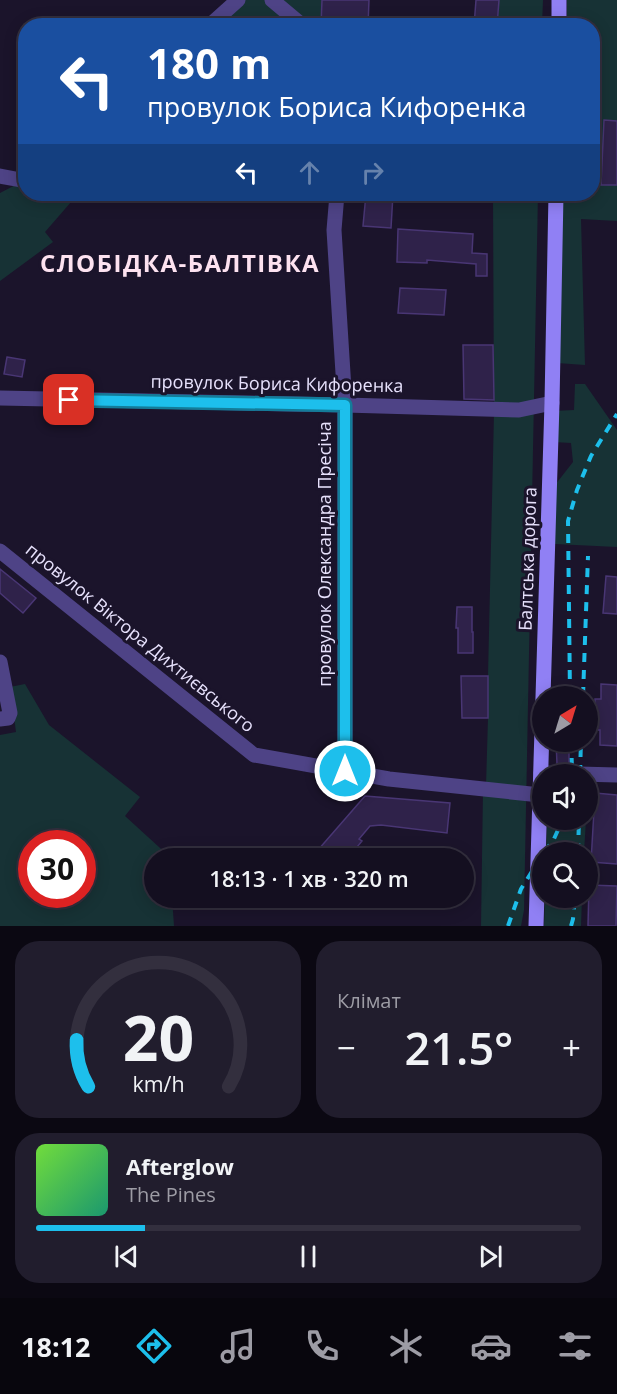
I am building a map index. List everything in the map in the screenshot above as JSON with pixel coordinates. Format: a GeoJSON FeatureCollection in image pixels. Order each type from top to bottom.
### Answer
{"type":"FeatureCollection","features":[{"type":"Feature","properties":{"kind":"main road"},"geometry":{"type":"LineString","coordinates":[[559,0],[559,18]]}},
{"type":"Feature","properties":{"kind":"main road","name":"Балтська дорога"},"geometry":{"type":"LineString","coordinates":[[541,764],[556,201]]}},
{"type":"Feature","properties":{"kind":"main road","name":"Балтська дорога"},"geometry":{"type":"LineString","coordinates":[[536,926],[539,830]]}},
{"type":"Feature","properties":{"kind":"street"},"geometry":{"type":"LineString","coordinates":[[218,18],[238,0]]}},
{"type":"Feature","properties":{"kind":"street"},"geometry":{"type":"LineString","coordinates":[[272,0],[293,18]]}},
{"type":"Feature","properties":{"kind":"street"},"geometry":{"type":"LineString","coordinates":[[0,176],[18,179]]}},
{"type":"Feature","properties":{"kind":"street","name":"провулок Олександра Пресіча"},"geometry":{"type":"LineString","coordinates":[[336,201],[334,230],[345,405],[345,771]]}},
{"type":"Feature","properties":{"kind":"street","name":"провулок Бориса Кифоренка"},"geometry":{"type":"LineString","coordinates":[[0,398],[519,410],[552,403]]}},
{"type":"Feature","properties":{"kind":"street","name":"провулок Віктора Дихтиєвського"},"geometry":{"type":"LineString","coordinates":[[0,551],[254,755],[389,779],[532,794]]}},
{"type":"Feature","properties":{"kind":"street"},"geometry":{"type":"LineString","coordinates":[[0,662],[10,713],[4,719]]}},
{"type":"Feature","properties":{"kind":"street"},"geometry":{"type":"LineString","coordinates":[[598,774],[617,775]]}},
{"type":"Feature","properties":{"kind":"green space"},"geometry":{"type":"Polygon","coordinates":[[[242,0],[269,0],[290,18],[221,18],[242,0]]]}},
{"type":"Feature","properties":{"kind":"green space"},"geometry":{"type":"Polygon","coordinates":[[[278,0],[322,0],[321,18],[302,18],[278,0]]]}},
{"type":"Feature","properties":{"kind":"green space"},"geometry":{"type":"Polygon","coordinates":[[[499,0],[543,0],[542,18],[498,18],[499,0]]]}},
{"type":"Feature","properties":{"kind":"green space"},"geometry":{"type":"Polygon","coordinates":[[[567,0],[617,0],[617,221],[581,219],[585,365],[557,363],[562,201],[600,201],[600,18],[567,18],[567,0]]]}},
{"type":"Feature","properties":{"kind":"green space"},"geometry":{"type":"Polygon","coordinates":[[[18,184],[18,201],[72,201],[45,232],[53,242],[0,281],[0,193],[18,184]]]}},
{"type":"Feature","properties":{"kind":"green space"},"geometry":{"type":"Polygon","coordinates":[[[493,201],[538,201],[524,910],[521,926],[481,926],[494,413],[493,201]]]}},
{"type":"Feature","properties":{"kind":"green space"},"geometry":{"type":"Polygon","coordinates":[[[575,384],[585,384],[617,430],[617,547],[555,544],[555,485],[573,462],[571,443],[554,442],[554,411],[574,410],[575,384]]]}},
{"type":"Feature","properties":{"kind":"green space"},"geometry":{"type":"Polygon","coordinates":[[[25,684],[49,725],[140,797],[125,816],[160,848],[144,848],[144,908],[173,908],[174,926],[0,926],[0,735],[16,732],[10,687],[25,684]]]}},
{"type":"Feature","properties":{"kind":"green space"},"geometry":{"type":"Polygon","coordinates":[[[547,830],[585,830],[585,842],[546,842],[547,830]]]}},
{"type":"Feature","properties":{"kind":"green space"},"geometry":{"type":"Polygon","coordinates":[[[545,908],[582,908],[581,926],[544,926],[545,908]]]}},
{"type":"Feature","properties":{"kind":"building"},"geometry":{"type":"Polygon","coordinates":[[[322,0],[369,0],[368,18],[321,18],[322,0]]]}},
{"type":"Feature","properties":{"kind":"building"},"geometry":{"type":"Polygon","coordinates":[[[476,0],[499,0],[498,18],[475,18],[476,0]]]}},
{"type":"Feature","properties":{"kind":"building"},"geometry":{"type":"Polygon","coordinates":[[[604,120],[617,121],[617,185],[601,185],[604,120]]]}},
{"type":"Feature","properties":{"kind":"building"},"geometry":{"type":"Polygon","coordinates":[[[365,201],[393,201],[391,228],[363,226],[365,201]]]}},
{"type":"Feature","properties":{"kind":"building"},"geometry":{"type":"Polygon","coordinates":[[[398,229],[473,234],[472,253],[487,254],[487,276],[476,276],[476,264],[427,260],[427,263],[397,262],[398,229]]]}},
{"type":"Feature","properties":{"kind":"building"},"geometry":{"type":"Polygon","coordinates":[[[400,288],[446,290],[444,315],[398,313],[400,288]]]}},
{"type":"Feature","properties":{"kind":"building"},"geometry":{"type":"Polygon","coordinates":[[[463,345],[493,345],[494,400],[464,399],[463,345]]]}},
{"type":"Feature","properties":{"kind":"building"},"geometry":{"type":"Polygon","coordinates":[[[7,357],[25,360],[22,377],[4,374],[7,357]]]}},
{"type":"Feature","properties":{"kind":"building"},"geometry":{"type":"Polygon","coordinates":[[[0,569],[36,598],[23,613],[0,593],[0,569]]]}},
{"type":"Feature","properties":{"kind":"building"},"geometry":{"type":"Polygon","coordinates":[[[606,576],[617,577],[617,614],[603,613],[606,576]]]}},
{"type":"Feature","properties":{"kind":"building"},"geometry":{"type":"Polygon","coordinates":[[[457,607],[472,607],[473,653],[458,653],[457,607]]]}},
{"type":"Feature","properties":{"kind":"building"},"geometry":{"type":"Polygon","coordinates":[[[461,676],[488,676],[488,718],[462,718],[461,676]]]}},
{"type":"Feature","properties":{"kind":"building"},"geometry":{"type":"Polygon","coordinates":[[[601,684],[617,685],[617,746],[600,745],[598,699],[601,699],[601,684]]]}},
{"type":"Feature","properties":{"kind":"building"},"geometry":{"type":"Polygon","coordinates":[[[556,752],[569,752],[569,764],[557,764],[556,752]]]}},
{"type":"Feature","properties":{"kind":"building"},"geometry":{"type":"Polygon","coordinates":[[[598,793],[617,795],[617,864],[598,863],[598,842],[592,842],[593,830],[598,830],[598,793]]]}},
{"type":"Feature","properties":{"kind":"building"},"geometry":{"type":"Polygon","coordinates":[[[365,796],[450,803],[447,833],[381,825],[370,826],[359,839],[362,841],[356,848],[320,848],[365,796]]]}},
{"type":"Feature","properties":{"kind":"building"},"geometry":{"type":"Polygon","coordinates":[[[598,885],[617,886],[616,926],[588,926],[588,908],[598,908],[598,885]]]}},
{"type":"Feature","properties":{"kind":"railway"},"geometry":{"type":"LineString","coordinates":[[570,686],[568,521],[577,490],[591,456],[617,414]]}},
{"type":"Feature","properties":{"kind":"railway"},"geometry":{"type":"LineString","coordinates":[[583,686],[588,556]]}},
{"type":"Feature","properties":{"kind":"railway"},"geometry":{"type":"LineString","coordinates":[[571,752],[572,764]]}},
{"type":"Feature","properties":{"kind":"railway"},"geometry":{"type":"LineString","coordinates":[[580,764],[581,752]]}},
{"type":"Feature","properties":{"kind":"railway"},"geometry":{"type":"LineString","coordinates":[[552,842],[558,830]]}},
{"type":"Feature","properties":{"kind":"railway"},"geometry":{"type":"LineString","coordinates":[[578,842],[579,830]]}},
{"type":"Feature","properties":{"kind":"railway"},"geometry":{"type":"LineString","coordinates":[[508,926],[521,889],[532,872]]}},
{"type":"Feature","properties":{"kind":"railway"},"geometry":{"type":"LineString","coordinates":[[571,926],[574,908]]}},
{"type":"Feature","properties":{"kind":"district","name":"СЛОБІДКА-БАЛТІВКА"},"geometry":{"type":"Point","coordinates":[180,264]}},
{"type":"Feature","properties":{"kind":"route"},"geometry":{"type":"LineString","coordinates":[[69,400],[345,405],[345,771]]}}]}
